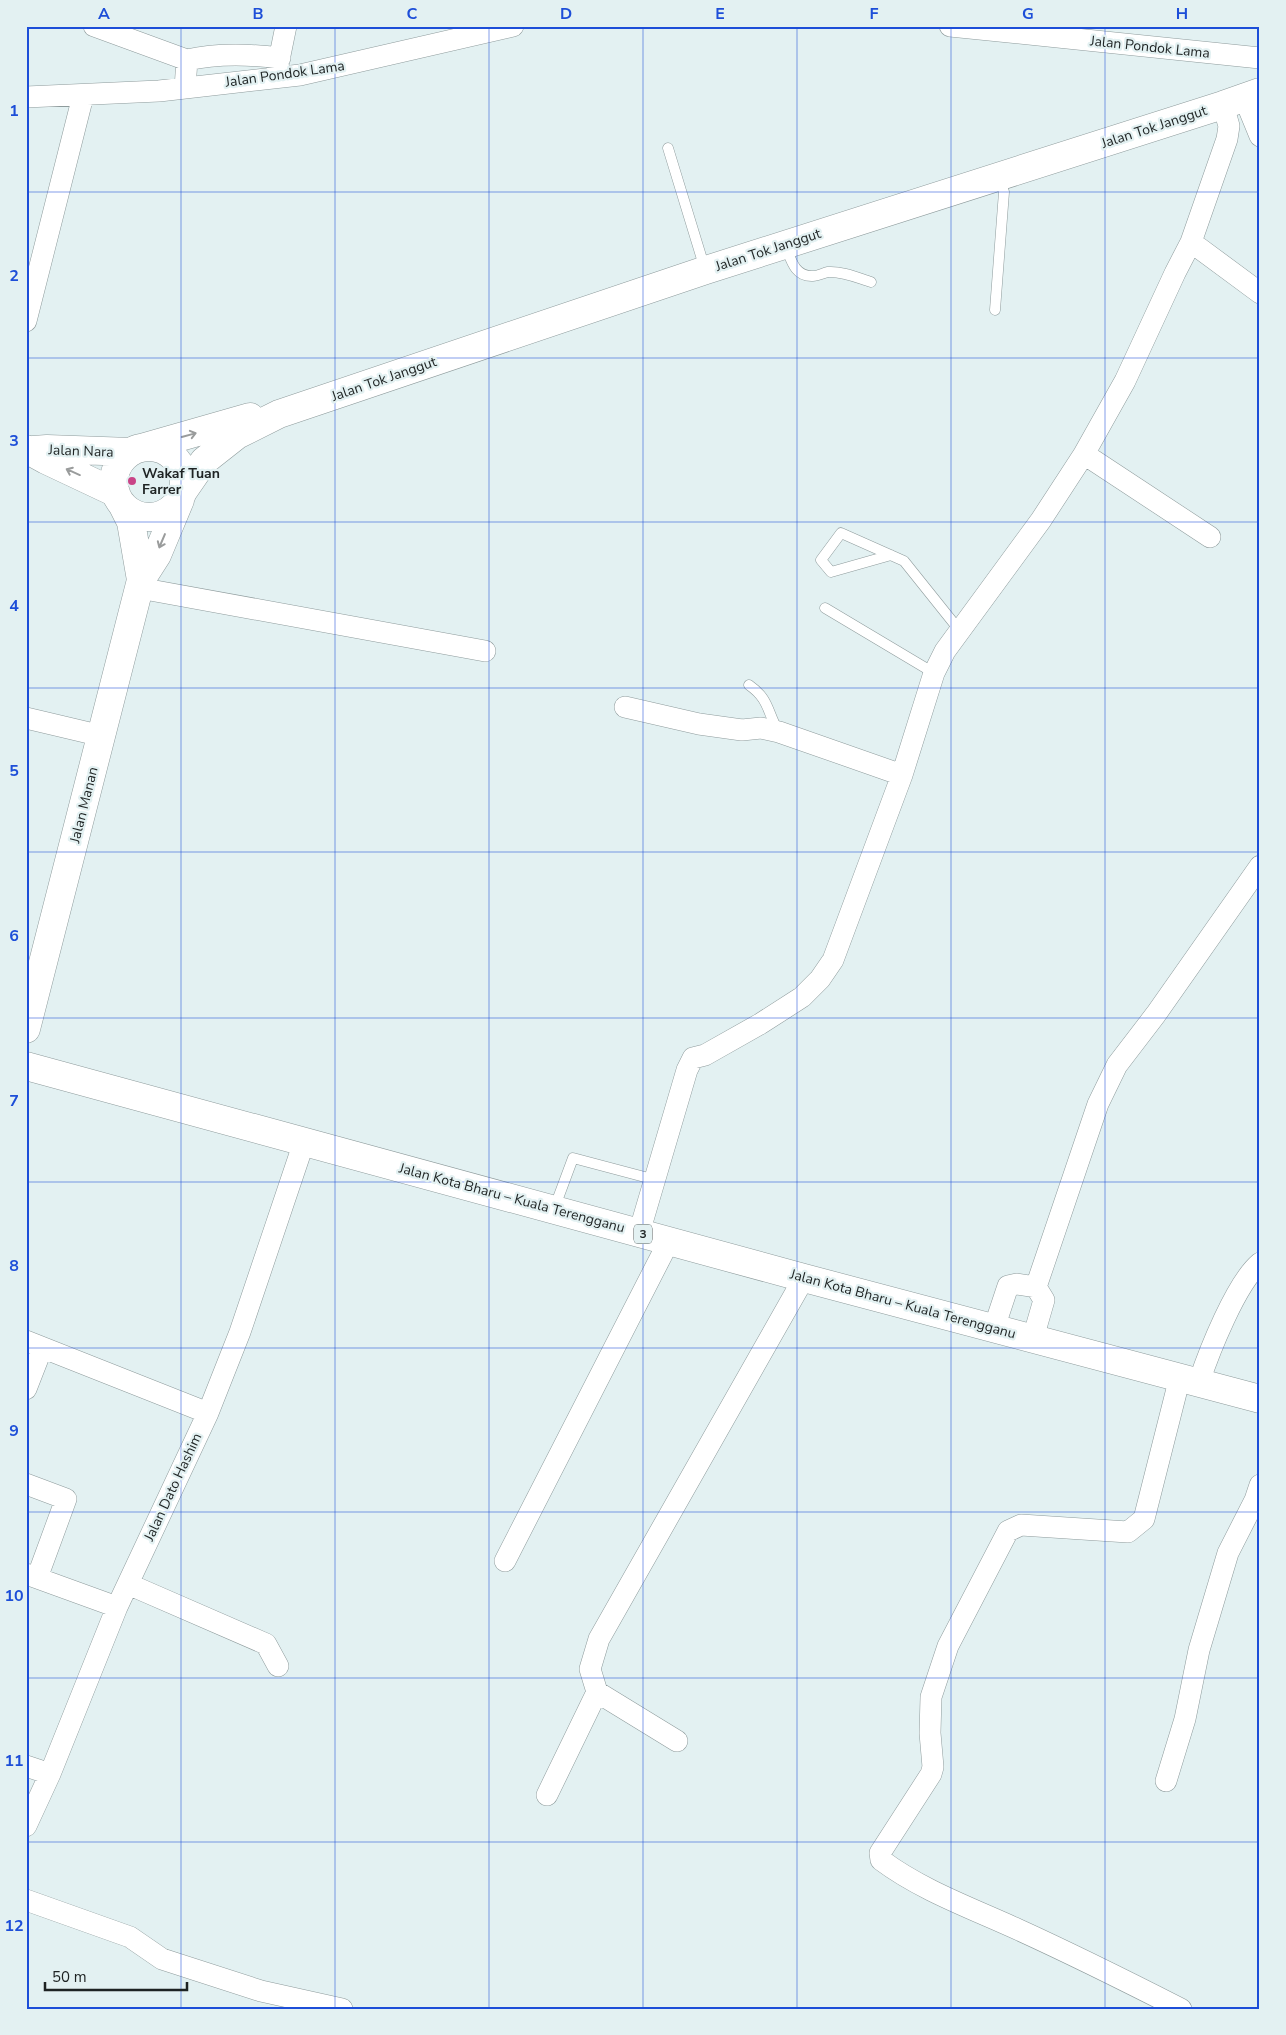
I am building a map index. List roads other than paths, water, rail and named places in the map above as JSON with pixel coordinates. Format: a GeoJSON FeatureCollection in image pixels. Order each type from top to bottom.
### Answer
{"type":"FeatureCollection","features":[{"type":"Feature","properties":{"kind":"main road","name":"Jalan Tok Janggut"},"geometry":{"type":"LineString","coordinates":[[182,495],[204,461],[237,435],[279,414],[706,270],[1242,98]]}},
{"type":"Feature","properties":{"kind":"main road","name":"Jalan Tok Janggut"},"geometry":{"type":"LineString","coordinates":[[137,450],[250,417],[279,414]]}},
{"type":"Feature","properties":{"kind":"main road"},"geometry":{"type":"LineString","coordinates":[[154,448],[166,451],[175,458],[182,468],[184,479],[182,495],[172,509],[163,515],[152,517],[140,516],[130,511],[119,498],[114,482],[116,471],[122,460],[137,450],[154,448]]}},
{"type":"Feature","properties":{"kind":"main road","name":"Jalan Nara"},"geometry":{"type":"LineString","coordinates":[[29,449],[137,450]]}},
{"type":"Feature","properties":{"kind":"main road","name":"Jalan Nara"},"geometry":{"type":"LineString","coordinates":[[29,449],[46,460],[119,498]]}},
{"type":"Feature","properties":{"kind":"main road","name":"Jalan Manan"},"geometry":{"type":"LineString","coordinates":[[26,1029],[140,584],[157,555],[182,495]]}},
{"type":"Feature","properties":{"kind":"main road","name":"Jalan Manan"},"geometry":{"type":"LineString","coordinates":[[119,498],[131,522],[140,584]]}},
{"type":"Feature","properties":{"kind":"main road","name":"Jalan Kota Bharu – Kuala Terengganu"},"geometry":{"type":"LineString","coordinates":[[26,1066],[804,1278],[1260,1398]]}},
{"type":"Feature","properties":{"kind":"street"},"geometry":{"type":"LineString","coordinates":[[94,26],[187,60],[212,55],[255,55],[278,68],[286,26]]}},
{"type":"Feature","properties":{"kind":"street","name":"Jalan Pondok Lama"},"geometry":{"type":"LineString","coordinates":[[26,97],[83,96],[185,88],[278,68],[328,70],[512,26]]}},
{"type":"Feature","properties":{"kind":"street","name":"Jalan Pondok Lama"},"geometry":{"type":"LineString","coordinates":[[950,26],[1260,58]]}},
{"type":"Feature","properties":{"kind":"street"},"geometry":{"type":"LineString","coordinates":[[185,88],[187,60]]}},
{"type":"Feature","properties":{"kind":"street"},"geometry":{"type":"LineString","coordinates":[[26,321],[83,96]]}},
{"type":"Feature","properties":{"kind":"street"},"geometry":{"type":"LineString","coordinates":[[1242,98],[1260,136]]}},
{"type":"Feature","properties":{"kind":"street"},"geometry":{"type":"LineString","coordinates":[[639,1233],[687,1070],[694,1058],[705,1055],[760,1024],[802,997],[820,979],[833,960],[902,775],[934,673],[945,652],[1040,520],[1084,454],[1125,381],[1191,242],[1227,139],[1229,126],[1242,98]]}},
{"type":"Feature","properties":{"kind":"street"},"geometry":{"type":"LineString","coordinates":[[1191,242],[1260,293]]}},
{"type":"Feature","properties":{"kind":"street"},"geometry":{"type":"LineString","coordinates":[[1084,454],[1210,537]]}},
{"type":"Feature","properties":{"kind":"street"},"geometry":{"type":"LineString","coordinates":[[140,584],[485,651]]}},
{"type":"Feature","properties":{"kind":"street"},"geometry":{"type":"LineString","coordinates":[[626,707],[699,724],[742,730],[761,728],[779,732],[902,775]]}},
{"type":"Feature","properties":{"kind":"street"},"geometry":{"type":"LineString","coordinates":[[26,718],[102,736]]}},
{"type":"Feature","properties":{"kind":"street"},"geometry":{"type":"LineString","coordinates":[[1036,1288],[1107,1082],[1117,1065],[1156,1014],[1260,866]]}},
{"type":"Feature","properties":{"kind":"street","name":"Jalan Dato Hashim"},"geometry":{"type":"LineString","coordinates":[[26,1826],[50,1774],[117,1607],[208,1413],[240,1332],[304,1142]]}},
{"type":"Feature","properties":{"kind":"street"},"geometry":{"type":"LineString","coordinates":[[505,1561],[669,1241]]}},
{"type":"Feature","properties":{"kind":"street"},"geometry":{"type":"LineString","coordinates":[[1181,2009],[1068,1952],[895,1871],[881,1860],[880,1853],[931,1774],[933,1767],[930,1733],[931,1697],[948,1646],[1008,1531],[1021,1525],[1128,1532],[1144,1519],[1190,1380],[1209,1352],[1236,1297],[1253,1269],[1260,1263]]}},
{"type":"Feature","properties":{"kind":"street"},"geometry":{"type":"LineString","coordinates":[[677,1741],[597,1692],[590,1670],[599,1639],[804,1278]]}},
{"type":"Feature","properties":{"kind":"street"},"geometry":{"type":"LineString","coordinates":[[994,1328],[1008,1286],[1017,1284],[1036,1288],[1044,1300],[1033,1338]]}},
{"type":"Feature","properties":{"kind":"street"},"geometry":{"type":"LineString","coordinates":[[26,1388],[34,1344],[208,1413]]}},
{"type":"Feature","properties":{"kind":"street"},"geometry":{"type":"LineString","coordinates":[[26,1484],[66,1499],[32,1576],[117,1607]]}},
{"type":"Feature","properties":{"kind":"street"},"geometry":{"type":"LineString","coordinates":[[1166,1781],[1185,1719],[1199,1650],[1228,1553],[1255,1500],[1260,1485]]}},
{"type":"Feature","properties":{"kind":"street"},"geometry":{"type":"LineString","coordinates":[[128,1584],[266,1644],[278,1666]]}},
{"type":"Feature","properties":{"kind":"street"},"geometry":{"type":"LineString","coordinates":[[548,1795],[597,1692]]}},
{"type":"Feature","properties":{"kind":"street"},"geometry":{"type":"LineString","coordinates":[[26,1766],[50,1774]]}},
{"type":"Feature","properties":{"kind":"street"},"geometry":{"type":"LineString","coordinates":[[26,1900],[130,1937],[162,1959],[261,1991],[342,2009]]}},
{"type":"Feature","properties":{"kind":"lane"},"geometry":{"type":"LineString","coordinates":[[668,148],[706,270]]}},
{"type":"Feature","properties":{"kind":"lane"},"geometry":{"type":"LineString","coordinates":[[995,310],[1004,192],[999,176]]}},
{"type":"Feature","properties":{"kind":"lane"},"geometry":{"type":"LineString","coordinates":[[786,245],[794,267],[803,275],[814,276],[828,272],[842,273],[871,282]]}},
{"type":"Feature","properties":{"kind":"lane"},"geometry":{"type":"LineString","coordinates":[[891,556],[831,572],[821,560],[841,533],[904,561],[960,631]]}},
{"type":"Feature","properties":{"kind":"lane"},"geometry":{"type":"LineString","coordinates":[[825,608],[934,673]]}},
{"type":"Feature","properties":{"kind":"lane"},"geometry":{"type":"LineString","coordinates":[[749,685],[759,692],[767,702],[769,715],[779,732]]}},
{"type":"Feature","properties":{"kind":"lane"},"geometry":{"type":"LineString","coordinates":[[554,1210],[573,1158],[656,1180]]}},
{"type":"Feature","properties":{"kind":"place","name":"Wakaf Tuan Farrer"},"geometry":{"type":"Point","coordinates":[132,481]}}]}
